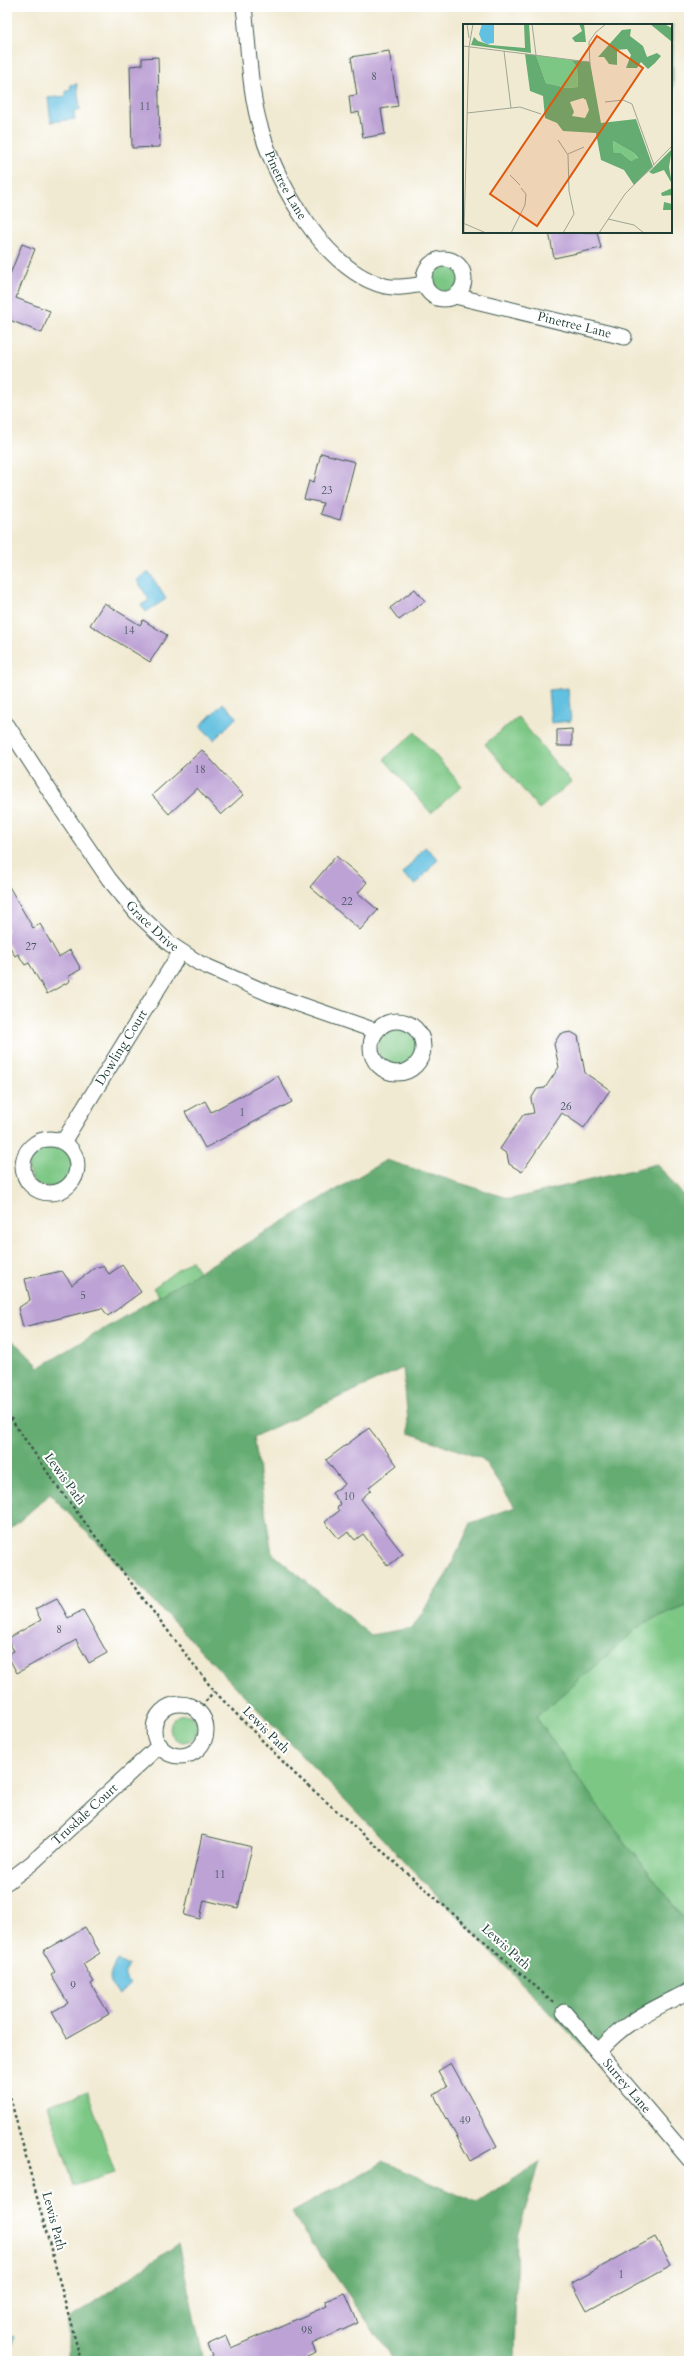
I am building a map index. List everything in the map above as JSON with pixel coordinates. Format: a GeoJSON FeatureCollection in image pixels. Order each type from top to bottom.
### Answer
{"type":"FeatureCollection","features":[{"type":"Feature","properties":{"kind":"street","name":"Pinetree Lane"},"geometry":{"type":"LineString","coordinates":[[244,7],[255,103],[262,133],[285,190],[304,219],[329,250],[368,280],[394,287],[424,284],[431,295],[437,298],[443,299],[456,296],[624,336]]}},
{"type":"Feature","properties":{"kind":"street"},"geometry":{"type":"LineString","coordinates":[[424,284],[425,272],[433,262],[439,260],[452,260],[460,268],[464,279],[463,285],[456,296]]}},
{"type":"Feature","properties":{"kind":"street","name":"Grace Drive"},"geometry":{"type":"LineString","coordinates":[[7,725],[109,879],[137,913],[180,953],[270,994],[376,1031]]}},
{"type":"Feature","properties":{"kind":"street","name":"Dowling Court"},"geometry":{"type":"LineString","coordinates":[[63,1142],[180,953]]}},
{"type":"Feature","properties":{"kind":"street"},"geometry":{"type":"LineString","coordinates":[[183,1704],[198,1711],[203,1718],[206,1734],[198,1749],[186,1754],[174,1755],[160,1746],[155,1730],[160,1714],[174,1705],[183,1704]]}},
{"type":"Feature","properties":{"kind":"street","name":"Trusdale Court"},"geometry":{"type":"LineString","coordinates":[[7,1882],[32,1863],[160,1746]]}},
{"type":"Feature","properties":{"kind":"street"},"geometry":{"type":"LineString","coordinates":[[598,2052],[615,2033],[635,2019],[689,1991]]}},
{"type":"Feature","properties":{"kind":"street","name":"Surrey Lane"},"geometry":{"type":"LineString","coordinates":[[564,2012],[689,2159]]}},
{"type":"Feature","properties":{"kind":"path","name":"Lewis Path"},"geometry":{"type":"LineString","coordinates":[[7,1413],[57,1486],[214,1692],[295,1774],[564,2012]]}},
{"type":"Feature","properties":{"kind":"path"},"geometry":{"type":"LineString","coordinates":[[198,1711],[214,1692]]}},
{"type":"Feature","properties":{"kind":"path","name":"Lewis Path"},"geometry":{"type":"LineString","coordinates":[[7,2086],[81,2361]]}},
{"type":"Feature","properties":{"kind":"green space"},"geometry":{"type":"Polygon","coordinates":[[[672,25],[673,25],[672,108],[672,25]]]}},
{"type":"Feature","properties":{"kind":"green space"},"geometry":{"type":"Polygon","coordinates":[[[444,259],[455,262],[461,268],[464,279],[461,290],[455,296],[444,299],[433,296],[427,290],[424,279],[427,268],[433,262],[444,259]]]}},
{"type":"Feature","properties":{"kind":"green space"},"geometry":{"type":"Polygon","coordinates":[[[518,717],[571,782],[539,809],[485,744],[518,717]]]}},
{"type":"Feature","properties":{"kind":"green space"},"geometry":{"type":"Polygon","coordinates":[[[415,732],[462,786],[431,813],[384,759],[415,732]]]}},
{"type":"Feature","properties":{"kind":"green space"},"geometry":{"type":"Polygon","coordinates":[[[398,1028],[412,1034],[418,1048],[412,1062],[398,1068],[384,1062],[378,1048],[384,1034],[398,1028]]]}},
{"type":"Feature","properties":{"kind":"green space"},"geometry":{"type":"Polygon","coordinates":[[[46,1144],[54,1144],[66,1150],[72,1162],[72,1170],[66,1182],[54,1188],[46,1188],[34,1182],[28,1170],[28,1162],[34,1150],[46,1144]]]}},
{"type":"Feature","properties":{"kind":"green space"},"geometry":{"type":"Polygon","coordinates":[[[386,1160],[511,1199],[657,1164],[689,1202],[689,1605],[644,1623],[536,1717],[605,1816],[684,1918],[689,1919],[689,1991],[590,2054],[50,1494],[7,1532],[7,1335],[40,1367],[386,1160]],[[403,1368],[253,1437],[272,1553],[370,1635],[412,1628],[448,1572],[471,1523],[515,1507],[483,1459],[409,1433],[403,1368]]]}},
{"type":"Feature","properties":{"kind":"green space"},"geometry":{"type":"Polygon","coordinates":[[[191,1260],[236,1322],[198,1350],[153,1288],[191,1260]]]}},
{"type":"Feature","properties":{"kind":"green space"},"geometry":{"type":"Polygon","coordinates":[[[689,1605],[689,1919],[684,1918],[605,1816],[536,1717],[644,1623],[689,1605]]]}},
{"type":"Feature","properties":{"kind":"green space"},"geometry":{"type":"Polygon","coordinates":[[[184,1714],[194,1718],[198,1728],[194,1738],[184,1742],[174,1738],[170,1728],[174,1718],[184,1714]]]}},
{"type":"Feature","properties":{"kind":"green space"},"geometry":{"type":"Polygon","coordinates":[[[88,2092],[115,2173],[74,2186],[48,2105],[88,2092]]]}},
{"type":"Feature","properties":{"kind":"green space"},"geometry":{"type":"Polygon","coordinates":[[[383,2162],[477,2203],[540,2162],[517,2236],[514,2361],[395,2361],[291,2213],[383,2162]]]}},
{"type":"Feature","properties":{"kind":"green space"},"geometry":{"type":"Polygon","coordinates":[[[178,2244],[204,2361],[68,2361],[68,2320],[178,2244]]]}},
{"type":"Feature","properties":{"kind":"water"},"geometry":{"type":"Polygon","coordinates":[[[77,84],[80,110],[74,111],[75,119],[51,122],[48,98],[66,96],[66,91],[71,90],[70,85],[77,84]]]}},
{"type":"Feature","properties":{"kind":"water"},"geometry":{"type":"Polygon","coordinates":[[[149,572],[166,599],[146,612],[141,605],[149,600],[137,580],[149,572]]]}},
{"type":"Feature","properties":{"kind":"water"},"geometry":{"type":"Polygon","coordinates":[[[568,688],[571,721],[551,723],[548,690],[568,688]]]}},
{"type":"Feature","properties":{"kind":"water"},"geometry":{"type":"Polygon","coordinates":[[[223,703],[237,717],[214,740],[200,726],[223,703]]]}},
{"type":"Feature","properties":{"kind":"water"},"geometry":{"type":"Polygon","coordinates":[[[425,847],[438,859],[416,885],[402,874],[425,847]]]}},
{"type":"Feature","properties":{"kind":"water"},"geometry":{"type":"Polygon","coordinates":[[[117,1960],[128,1966],[125,1971],[125,1976],[126,1980],[130,1984],[119,1995],[112,1986],[110,1978],[117,1960]]]}},
{"type":"Feature","properties":{"kind":"water"},"geometry":{"type":"Polygon","coordinates":[[[7,2335],[15,2337],[8,2361],[7,2361],[7,2335]]]}},
{"type":"Feature","properties":{"kind":"building"},"geometry":{"type":"Polygon","coordinates":[[[389,51],[398,106],[381,109],[385,134],[363,138],[359,112],[351,114],[349,96],[357,95],[351,57],[389,51]]]}},
{"type":"Feature","properties":{"kind":"building"},"geometry":{"type":"Polygon","coordinates":[[[158,57],[160,147],[132,148],[130,66],[142,65],[142,58],[158,57]]]}},
{"type":"Feature","properties":{"kind":"building"},"geometry":{"type":"Polygon","coordinates":[[[549,233],[597,233],[601,248],[554,258],[549,233]]]}},
{"type":"Feature","properties":{"kind":"building"},"geometry":{"type":"Polygon","coordinates":[[[22,244],[35,249],[16,298],[50,311],[42,333],[7,319],[7,282],[22,244]]]}},
{"type":"Feature","properties":{"kind":"building"},"geometry":{"type":"Polygon","coordinates":[[[321,453],[355,462],[340,520],[320,514],[323,503],[304,499],[309,481],[314,482],[321,453]]]}},
{"type":"Feature","properties":{"kind":"building"},"geometry":{"type":"Polygon","coordinates":[[[415,589],[425,601],[399,620],[390,608],[415,589]]]}},
{"type":"Feature","properties":{"kind":"building"},"geometry":{"type":"Polygon","coordinates":[[[104,603],[140,625],[143,620],[167,635],[150,662],[90,625],[104,603]]]}},
{"type":"Feature","properties":{"kind":"building"},"geometry":{"type":"Polygon","coordinates":[[[572,729],[572,746],[557,746],[557,730],[572,729]]]}},
{"type":"Feature","properties":{"kind":"building"},"geometry":{"type":"Polygon","coordinates":[[[202,750],[243,795],[221,815],[197,788],[169,814],[152,795],[202,750]]]}},
{"type":"Feature","properties":{"kind":"building"},"geometry":{"type":"Polygon","coordinates":[[[336,856],[367,882],[358,893],[378,910],[360,930],[310,887],[336,856]]]}},
{"type":"Feature","properties":{"kind":"building"},"geometry":{"type":"Polygon","coordinates":[[[7,883],[33,928],[40,924],[59,957],[70,950],[81,969],[68,977],[70,981],[47,994],[29,963],[25,965],[18,954],[15,956],[7,942],[7,883]]]}},
{"type":"Feature","properties":{"kind":"building"},"geometry":{"type":"Polygon","coordinates":[[[571,1032],[578,1036],[585,1073],[610,1090],[584,1128],[562,1113],[522,1172],[509,1164],[507,1154],[500,1149],[523,1115],[534,1113],[531,1099],[537,1089],[545,1088],[559,1067],[554,1044],[560,1034],[571,1032]]]}},
{"type":"Feature","properties":{"kind":"building"},"geometry":{"type":"Polygon","coordinates":[[[278,1076],[292,1102],[205,1148],[185,1112],[205,1101],[211,1112],[278,1076]]]}},
{"type":"Feature","properties":{"kind":"building"},"geometry":{"type":"Polygon","coordinates":[[[122,1265],[141,1292],[108,1316],[102,1308],[23,1327],[18,1308],[30,1300],[25,1279],[62,1271],[72,1285],[96,1267],[103,1266],[109,1274],[122,1265]]]}},
{"type":"Feature","properties":{"kind":"building"},"geometry":{"type":"Polygon","coordinates":[[[369,1428],[397,1465],[369,1487],[371,1490],[361,1499],[403,1554],[388,1566],[363,1534],[355,1540],[348,1532],[339,1539],[325,1522],[339,1511],[337,1508],[341,1504],[332,1493],[345,1484],[326,1460],[369,1428]]]}},
{"type":"Feature","properties":{"kind":"building"},"geometry":{"type":"Polygon","coordinates":[[[57,1598],[68,1618],[83,1610],[107,1653],[89,1663],[76,1640],[17,1673],[7,1655],[14,1651],[7,1639],[41,1620],[35,1609],[57,1598]]]}},
{"type":"Feature","properties":{"kind":"building"},"geometry":{"type":"Polygon","coordinates":[[[202,1835],[252,1847],[238,1908],[204,1900],[200,1919],[184,1915],[202,1835]]]}},
{"type":"Feature","properties":{"kind":"building"},"geometry":{"type":"Polygon","coordinates":[[[85,1927],[100,1953],[83,1964],[94,1982],[91,1984],[109,2014],[67,2038],[52,2012],[68,2003],[51,1975],[55,1972],[43,1951],[85,1927]]]}},
{"type":"Feature","properties":{"kind":"building"},"geometry":{"type":"Polygon","coordinates":[[[451,2063],[497,2146],[470,2161],[434,2095],[447,2087],[438,2071],[451,2063]]]}},
{"type":"Feature","properties":{"kind":"building"},"geometry":{"type":"Polygon","coordinates":[[[655,2237],[671,2265],[587,2311],[572,2283],[655,2237]]]}},
{"type":"Feature","properties":{"kind":"building"},"geometry":{"type":"Polygon","coordinates":[[[345,2293],[358,2323],[312,2344],[316,2353],[307,2357],[308,2361],[201,2361],[212,2356],[207,2345],[226,2336],[231,2348],[327,2306],[325,2301],[345,2293]]]}}]}
